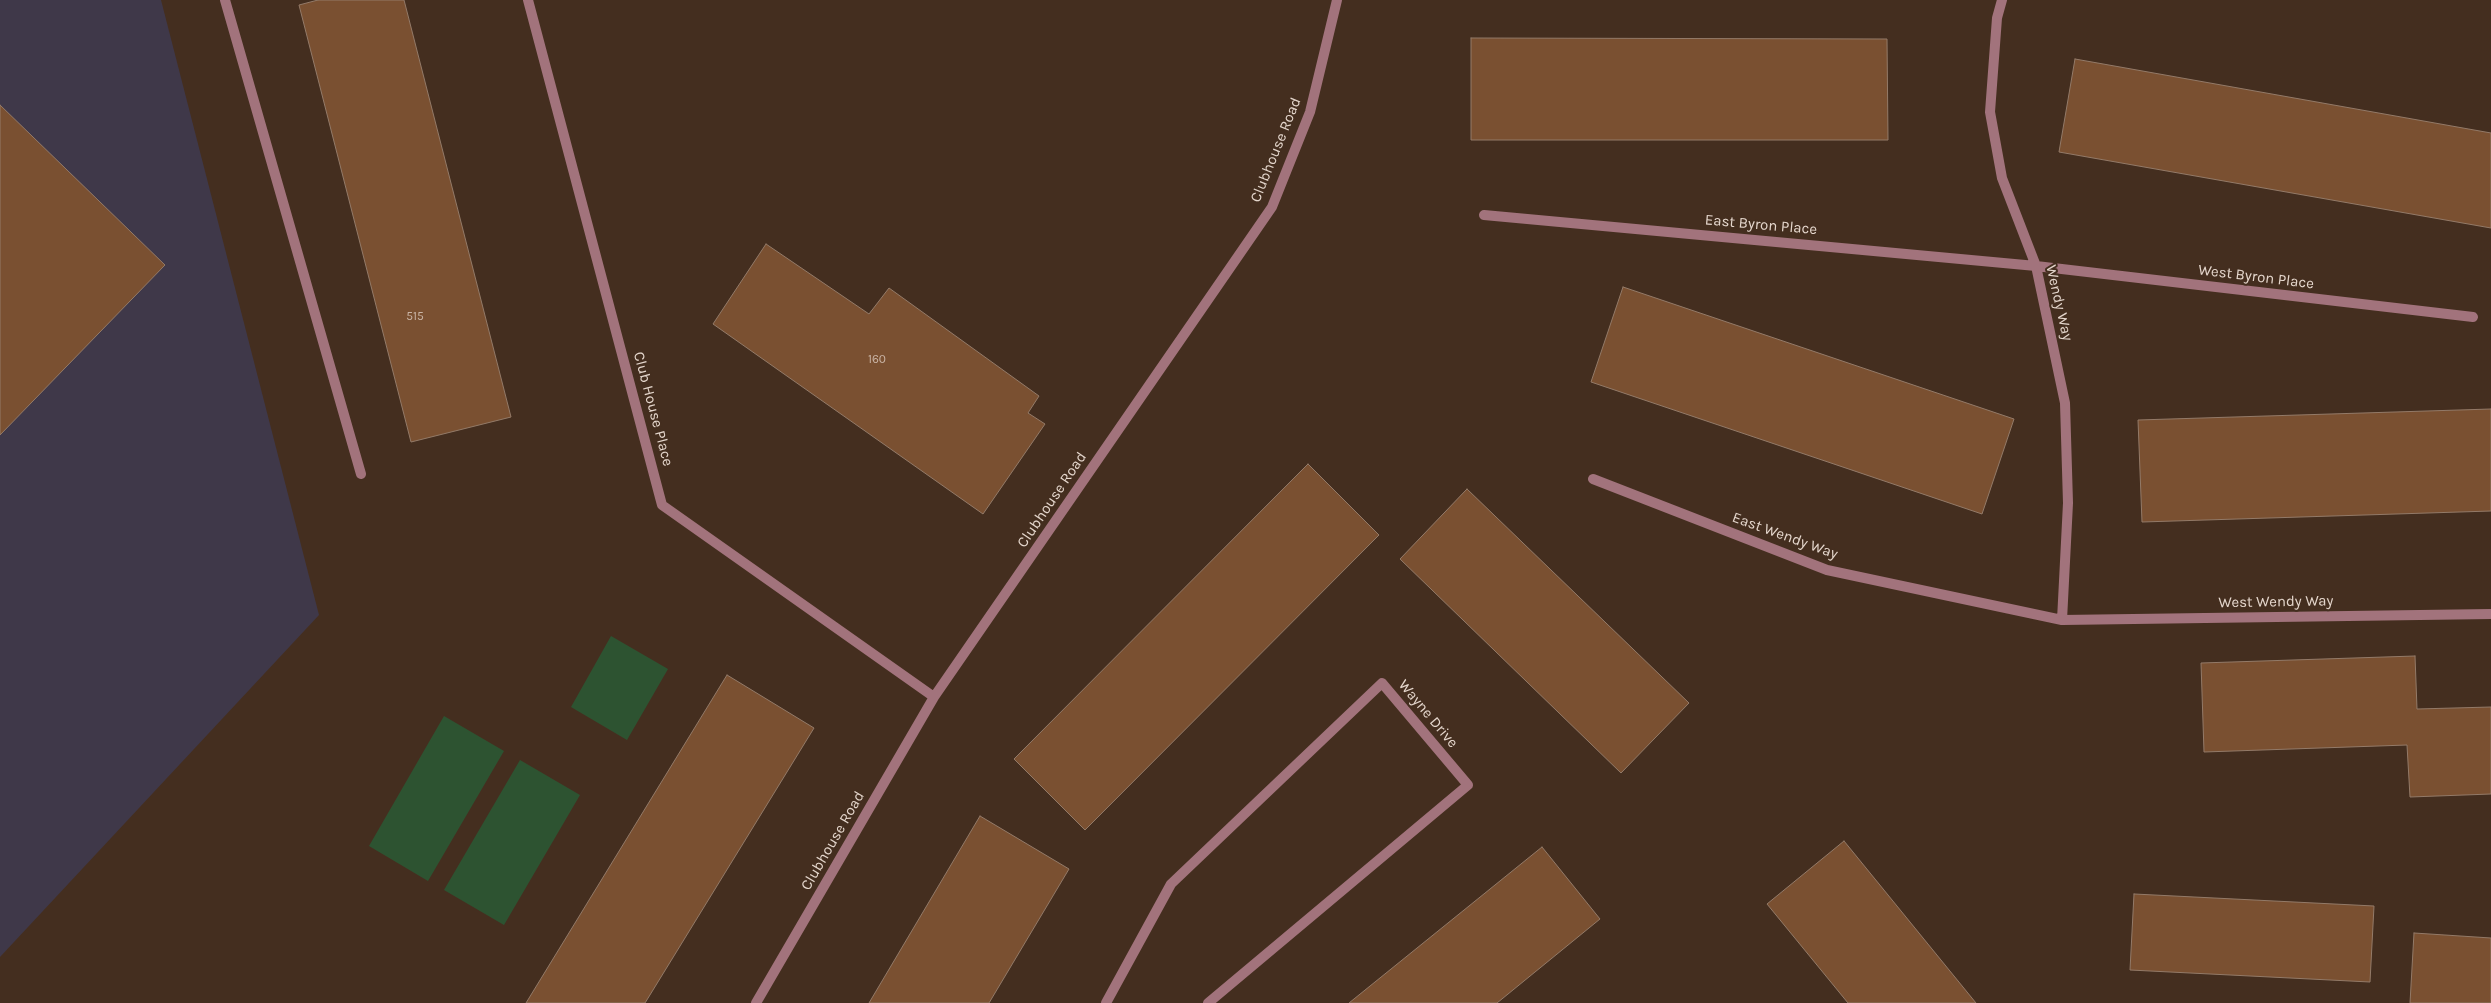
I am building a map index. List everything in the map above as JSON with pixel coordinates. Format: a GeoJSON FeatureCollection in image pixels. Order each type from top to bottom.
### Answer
{"type":"FeatureCollection","features":[{"type":"Feature","properties":{"kind":"street"},"geometry":{"type":"LineString","coordinates":[[225,0],[362,474]]}},
{"type":"Feature","properties":{"kind":"street","name":"Club House Place"},"geometry":{"type":"LineString","coordinates":[[528,0],[662,505],[934,697]]}},
{"type":"Feature","properties":{"kind":"street","name":"Clubhouse Road"},"geometry":{"type":"LineString","coordinates":[[756,1003],[934,697],[1272,207],[1310,112],[1337,0]]}},
{"type":"Feature","properties":{"kind":"street","name":"Wendy Way"},"geometry":{"type":"LineString","coordinates":[[2002,0],[1997,18],[1990,112],[2002,178],[2036,266],[2065,403],[2068,503],[2062,620]]}},
{"type":"Feature","properties":{"kind":"street","name":"East Byron Place"},"geometry":{"type":"LineString","coordinates":[[1484,215],[2036,266]]}},
{"type":"Feature","properties":{"kind":"street","name":"West Byron Place"},"geometry":{"type":"LineString","coordinates":[[2036,266],[2473,317]]}},
{"type":"Feature","properties":{"kind":"street","name":"East Wendy Way"},"geometry":{"type":"LineString","coordinates":[[1593,479],[1827,570],[2062,620]]}},
{"type":"Feature","properties":{"kind":"street","name":"West Wendy Way"},"geometry":{"type":"LineString","coordinates":[[2062,620],[2491,614]]}},
{"type":"Feature","properties":{"kind":"street","name":"Wayne Drive"},"geometry":{"type":"LineString","coordinates":[[1106,1003],[1171,884],[1382,683],[1468,785],[1208,1003]]}},
{"type":"Feature","properties":{"kind":"shaded area"},"geometry":{"type":"Polygon","coordinates":[[[0,0],[161,0],[319,615],[0,957],[0,0]]]}},
{"type":"Feature","properties":{"kind":"green space"},"geometry":{"type":"Polygon","coordinates":[[[611,636],[668,669],[627,740],[571,707],[611,636]]]}},
{"type":"Feature","properties":{"kind":"green space"},"geometry":{"type":"Polygon","coordinates":[[[444,716],[504,751],[428,881],[369,846],[444,716]]]}},
{"type":"Feature","properties":{"kind":"green space"},"geometry":{"type":"Polygon","coordinates":[[[520,760],[580,795],[504,925],[444,890],[520,760]]]}},
{"type":"Feature","properties":{"kind":"building"},"geometry":{"type":"Polygon","coordinates":[[[318,0],[404,0],[511,417],[411,442],[299,5],[318,0]]]}},
{"type":"Feature","properties":{"kind":"building"},"geometry":{"type":"Polygon","coordinates":[[[1471,38],[1887,39],[1888,140],[1471,140],[1471,38]]]}},
{"type":"Feature","properties":{"kind":"building"},"geometry":{"type":"Polygon","coordinates":[[[2075,59],[2491,133],[2491,228],[2059,152],[2075,59]]]}},
{"type":"Feature","properties":{"kind":"building"},"geometry":{"type":"Polygon","coordinates":[[[0,105],[165,265],[0,435],[0,105]]]}},
{"type":"Feature","properties":{"kind":"building"},"geometry":{"type":"Polygon","coordinates":[[[766,244],[869,314],[889,288],[1039,396],[1028,413],[1045,424],[983,514],[713,324],[766,244]]]}},
{"type":"Feature","properties":{"kind":"building"},"geometry":{"type":"Polygon","coordinates":[[[1623,287],[2014,419],[1982,514],[1591,382],[1623,287]]]}},
{"type":"Feature","properties":{"kind":"building"},"geometry":{"type":"Polygon","coordinates":[[[2491,409],[2491,511],[2142,522],[2138,420],[2491,409]]]}},
{"type":"Feature","properties":{"kind":"building"},"geometry":{"type":"Polygon","coordinates":[[[1308,464],[1379,535],[1085,830],[1014,759],[1308,464]]]}},
{"type":"Feature","properties":{"kind":"building"},"geometry":{"type":"Polygon","coordinates":[[[1467,489],[1689,703],[1621,773],[1400,559],[1467,489]]]}},
{"type":"Feature","properties":{"kind":"building"},"geometry":{"type":"Polygon","coordinates":[[[2415,656],[2417,709],[2491,707],[2491,794],[2410,797],[2407,745],[2204,752],[2201,663],[2415,656]]]}},
{"type":"Feature","properties":{"kind":"building"},"geometry":{"type":"Polygon","coordinates":[[[727,675],[814,728],[645,1003],[526,1003],[727,675]]]}},
{"type":"Feature","properties":{"kind":"building"},"geometry":{"type":"Polygon","coordinates":[[[980,816],[1069,869],[989,1003],[869,1003],[980,816]]]}},
{"type":"Feature","properties":{"kind":"building"},"geometry":{"type":"Polygon","coordinates":[[[1844,841],[1976,1003],[1848,1003],[1767,904],[1844,841]]]}},
{"type":"Feature","properties":{"kind":"building"},"geometry":{"type":"Polygon","coordinates":[[[1542,847],[1600,919],[1497,1003],[1349,1003],[1542,847]]]}},
{"type":"Feature","properties":{"kind":"building"},"geometry":{"type":"Polygon","coordinates":[[[2134,894],[2374,906],[2370,982],[2130,970],[2134,894]]]}},
{"type":"Feature","properties":{"kind":"building"},"geometry":{"type":"Polygon","coordinates":[[[2414,933],[2491,938],[2491,1003],[2410,1003],[2414,933]]]}}]}
